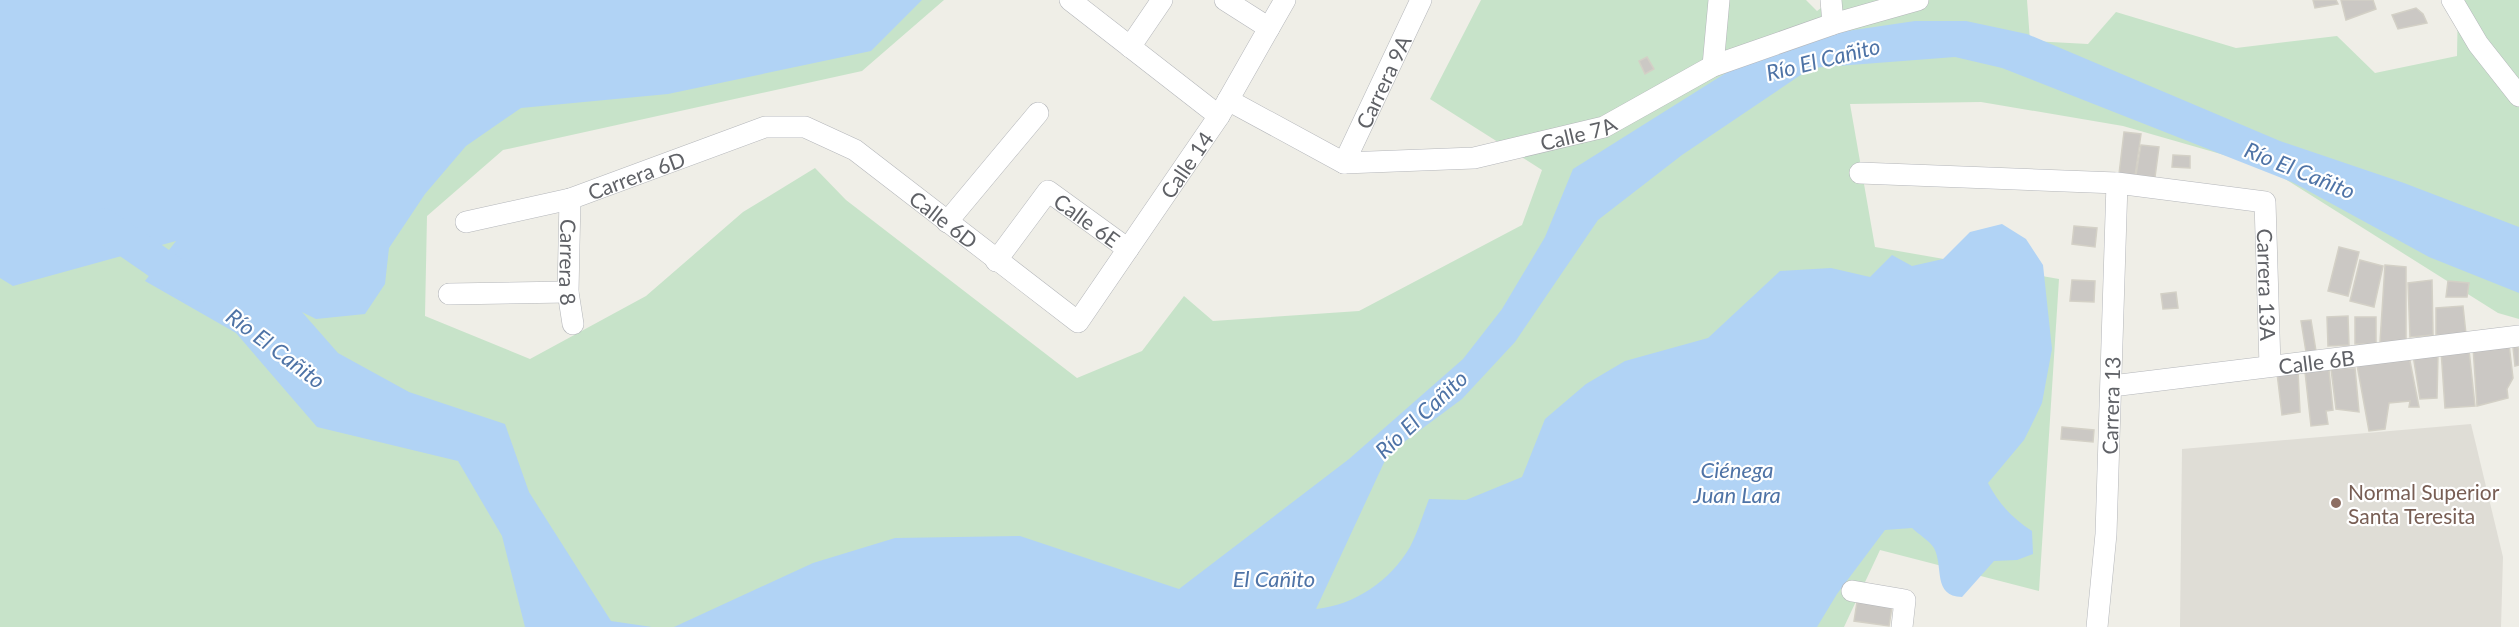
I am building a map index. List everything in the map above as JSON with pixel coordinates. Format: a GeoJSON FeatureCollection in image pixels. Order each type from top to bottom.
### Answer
{"type":"FeatureCollection","features":[{"type":"Feature","properties":{"kind":"street"},"geometry":{"type":"LineString","coordinates":[[1070,0],[1130,47],[1223,108],[1344,163]]}},
{"type":"Feature","properties":{"kind":"street"},"geometry":{"type":"LineString","coordinates":[[1130,47],[1162,0]]}},
{"type":"Feature","properties":{"kind":"street"},"geometry":{"type":"LineString","coordinates":[[1225,0],[1269,28]]}},
{"type":"Feature","properties":{"kind":"street","name":"Calle 14"},"geometry":{"type":"LineString","coordinates":[[1078,322],[1223,108],[1284,0]]}},
{"type":"Feature","properties":{"kind":"street","name":"Carrera 9A"},"geometry":{"type":"LineString","coordinates":[[1344,163],[1421,0]]}},
{"type":"Feature","properties":{"kind":"street"},"geometry":{"type":"LineString","coordinates":[[1713,66],[1719,0]]}},
{"type":"Feature","properties":{"kind":"street"},"geometry":{"type":"LineString","coordinates":[[1831,0],[1833,24]]}},
{"type":"Feature","properties":{"kind":"street","name":"Calle 7A"},"geometry":{"type":"LineString","coordinates":[[1344,163],[1474,158],[1604,128],[1713,66],[1833,24],[1918,0]]}},
{"type":"Feature","properties":{"kind":"street"},"geometry":{"type":"LineString","coordinates":[[2452,0],[2478,44],[2519,96]]}},
{"type":"Feature","properties":{"kind":"street"},"geometry":{"type":"LineString","coordinates":[[947,222],[1038,112]]}},
{"type":"Feature","properties":{"kind":"street","name":"Carrera 6D"},"geometry":{"type":"LineString","coordinates":[[466,222],[570,199],[765,127],[805,127]]}},
{"type":"Feature","properties":{"kind":"street","name":"Calle 6D"},"geometry":{"type":"LineString","coordinates":[[805,127],[855,150],[1078,322]]}},
{"type":"Feature","properties":{"kind":"street"},"geometry":{"type":"LineString","coordinates":[[1860,173],[2117,183]]}},
{"type":"Feature","properties":{"kind":"street","name":"Carrera 13A"},"geometry":{"type":"LineString","coordinates":[[2117,183],[2265,202],[2270,366]]}},
{"type":"Feature","properties":{"kind":"street","name":"Carrera 13"},"geometry":{"type":"LineString","coordinates":[[2097,627],[2106,534],[2117,183]]}},
{"type":"Feature","properties":{"kind":"street","name":"Calle 6E"},"geometry":{"type":"LineString","coordinates":[[996,261],[1048,191],[1128,249]]}},
{"type":"Feature","properties":{"kind":"street","name":"Carrera 8"},"geometry":{"type":"LineString","coordinates":[[570,199],[568,292],[573,324]]}},
{"type":"Feature","properties":{"kind":"street"},"geometry":{"type":"LineString","coordinates":[[449,294],[568,292]]}},
{"type":"Feature","properties":{"kind":"street","name":"Calle 6B"},"geometry":{"type":"LineString","coordinates":[[2112,386],[2519,336]]}},
{"type":"Feature","properties":{"kind":"street"},"geometry":{"type":"LineString","coordinates":[[1852,591],[1905,600],[1902,627]]}},
{"type":"Feature","properties":{"kind":"shaded area","name":"Normal Superior Santa Teresita"},"geometry":{"type":"Polygon","coordinates":[[[2471,424],[2503,557],[2501,627],[2180,627],[2182,449],[2471,424]]]}},
{"type":"Feature","properties":{"kind":"green space"},"geometry":{"type":"Polygon","coordinates":[[[0,0],[944,0],[862,71],[503,150],[427,216],[425,316],[530,359],[646,296],[743,212],[815,168],[846,200],[1077,378],[1142,351],[1184,296],[1213,321],[1359,311],[1522,225],[1542,170],[1430,99],[1481,0],[1806,0],[1817,11],[1832,0],[2027,0],[2030,41],[2088,44],[2116,12],[2236,48],[2337,36],[2375,73],[2457,56],[2458,0],[2519,0],[2519,319],[2498,313],[2266,167],[2123,126],[1981,102],[1850,104],[1875,247],[2059,279],[2039,591],[1880,550],[1844,627],[0,627],[0,0]]]}},
{"type":"Feature","properties":{"kind":"water"},"geometry":{"type":"Polygon","coordinates":[[[0,0],[922,0],[871,51],[668,94],[521,108],[466,146],[425,194],[389,248],[385,284],[365,314],[316,319],[302,312],[338,353],[409,392],[505,424],[529,492],[611,621],[652,627],[525,627],[502,536],[458,461],[317,427],[236,333],[145,281],[176,241],[13,286],[0,278],[0,0]]]}},
{"type":"Feature","properties":{"kind":"water","name":"Ciénega Juan Lara"},"geometry":{"type":"Polygon","coordinates":[[[1915,21],[1966,21],[2027,34],[2280,141],[2404,183],[2519,227],[2519,293],[2429,257],[2292,182],[2002,68],[1955,57],[1811,68],[1682,155],[1598,220],[1515,342],[1462,399],[1388,454],[1316,609],[1330,607],[1358,597],[1382,581],[1410,547],[1429,499],[1466,500],[1522,477],[1545,419],[1586,384],[1625,361],[1708,338],[1780,271],[1831,268],[1870,277],[1892,255],[1912,266],[1943,259],[1970,232],[2002,224],[2026,239],[2043,265],[2052,349],[2042,403],[2024,440],[1988,483],[2007,510],[2032,531],[2033,554],[2017,560],[1994,561],[1962,597],[1946,592],[1940,579],[1934,548],[1912,528],[1885,530],[1837,594],[1817,627],[674,627],[813,563],[895,538],[1020,536],[1179,589],[1349,459],[1463,359],[1502,309],[1545,237],[1573,169],[1737,66],[1784,47],[1847,31],[1915,21]]]}},
{"type":"Feature","properties":{"kind":"building"},"geometry":{"type":"Polygon","coordinates":[[[2313,0],[2336,0],[2338,4],[2315,8],[2313,0]]]}},
{"type":"Feature","properties":{"kind":"building"},"geometry":{"type":"Polygon","coordinates":[[[2341,0],[2373,0],[2376,9],[2346,20],[2341,0]]]}},
{"type":"Feature","properties":{"kind":"building"},"geometry":{"type":"Polygon","coordinates":[[[2416,8],[2423,14],[2427,23],[2398,29],[2392,15],[2416,8]]]}},
{"type":"Feature","properties":{"kind":"building"},"geometry":{"type":"Polygon","coordinates":[[[1647,57],[1654,69],[1645,74],[1639,61],[1647,57]]]}},
{"type":"Feature","properties":{"kind":"building"},"geometry":{"type":"Polygon","coordinates":[[[2124,132],[2141,134],[2135,176],[2119,174],[2124,132]]]}},
{"type":"Feature","properties":{"kind":"building"},"geometry":{"type":"Polygon","coordinates":[[[2141,145],[2159,147],[2155,177],[2136,175],[2141,145]]]}},
{"type":"Feature","properties":{"kind":"building"},"geometry":{"type":"Polygon","coordinates":[[[2173,155],[2190,156],[2190,168],[2172,167],[2173,155]]]}},
{"type":"Feature","properties":{"kind":"building"},"geometry":{"type":"Polygon","coordinates":[[[2074,226],[2097,228],[2095,247],[2072,244],[2074,226]]]}},
{"type":"Feature","properties":{"kind":"building"},"geometry":{"type":"Polygon","coordinates":[[[2339,247],[2359,252],[2348,296],[2328,291],[2339,247]]]}},
{"type":"Feature","properties":{"kind":"building"},"geometry":{"type":"Polygon","coordinates":[[[2360,260],[2383,266],[2374,307],[2350,301],[2360,260]]]}},
{"type":"Feature","properties":{"kind":"building"},"geometry":{"type":"Polygon","coordinates":[[[2385,265],[2406,267],[2406,341],[2380,342],[2385,265]]]}},
{"type":"Feature","properties":{"kind":"building"},"geometry":{"type":"Polygon","coordinates":[[[2072,280],[2095,281],[2094,302],[2070,301],[2072,280]]]}},
{"type":"Feature","properties":{"kind":"building"},"geometry":{"type":"Polygon","coordinates":[[[2432,280],[2433,335],[2410,337],[2408,283],[2432,280]]]}},
{"type":"Feature","properties":{"kind":"building"},"geometry":{"type":"Polygon","coordinates":[[[2448,281],[2469,283],[2467,297],[2446,297],[2448,281]]]}},
{"type":"Feature","properties":{"kind":"building"},"geometry":{"type":"Polygon","coordinates":[[[2176,292],[2178,308],[2163,309],[2161,294],[2176,292]]]}},
{"type":"Feature","properties":{"kind":"building"},"geometry":{"type":"Polygon","coordinates":[[[2463,306],[2466,334],[2436,335],[2436,308],[2463,306]]]}},
{"type":"Feature","properties":{"kind":"building"},"geometry":{"type":"Polygon","coordinates":[[[2348,316],[2349,345],[2328,346],[2327,317],[2348,316]]]}},
{"type":"Feature","properties":{"kind":"building"},"geometry":{"type":"Polygon","coordinates":[[[2355,317],[2376,317],[2376,344],[2355,344],[2355,317]]]}},
{"type":"Feature","properties":{"kind":"building"},"geometry":{"type":"Polygon","coordinates":[[[2311,320],[2316,351],[2306,352],[2301,321],[2311,320]]]}},
{"type":"Feature","properties":{"kind":"building"},"geometry":{"type":"Polygon","coordinates":[[[2509,344],[2513,378],[2507,389],[2508,398],[2477,406],[2473,347],[2509,344]]]}},
{"type":"Feature","properties":{"kind":"building"},"geometry":{"type":"Polygon","coordinates":[[[2513,347],[2519,348],[2519,365],[2515,366],[2513,347]]]}},
{"type":"Feature","properties":{"kind":"building"},"geometry":{"type":"Polygon","coordinates":[[[2441,350],[2469,350],[2475,406],[2445,408],[2441,350]]]}},
{"type":"Feature","properties":{"kind":"building"},"geometry":{"type":"Polygon","coordinates":[[[2438,354],[2437,398],[2420,399],[2413,355],[2438,354]]]}},
{"type":"Feature","properties":{"kind":"building"},"geometry":{"type":"Polygon","coordinates":[[[2409,356],[2419,407],[2409,407],[2410,401],[2389,403],[2385,429],[2369,431],[2357,365],[2409,356]]]}},
{"type":"Feature","properties":{"kind":"building"},"geometry":{"type":"Polygon","coordinates":[[[2355,368],[2359,412],[2336,409],[2331,369],[2355,368]]]}},
{"type":"Feature","properties":{"kind":"building"},"geometry":{"type":"Polygon","coordinates":[[[2329,370],[2333,410],[2326,411],[2328,424],[2311,426],[2305,372],[2329,370]]]}},
{"type":"Feature","properties":{"kind":"building"},"geometry":{"type":"Polygon","coordinates":[[[2298,371],[2300,412],[2282,415],[2277,373],[2298,371]]]}},
{"type":"Feature","properties":{"kind":"building"},"geometry":{"type":"Polygon","coordinates":[[[2062,427],[2094,430],[2093,442],[2061,439],[2062,427]]]}},
{"type":"Feature","properties":{"kind":"building"},"geometry":{"type":"Polygon","coordinates":[[[1857,602],[1892,607],[1889,626],[1854,621],[1857,602]]]}},
{"type":"Feature","properties":{"kind":"waterway","name":"Río El Cañito"},"geometry":{"type":"LineString","coordinates":[[104,225],[195,288]]}},
{"type":"Feature","properties":{"kind":"place","name":"Normal Superior Santa Teresita"},"geometry":{"type":"Point","coordinates":[2336,503]}},
{"type":"Feature","properties":{"kind":"water label","name":"El Cañito"},"geometry":{"type":"Point","coordinates":[1274,578]}}]}
